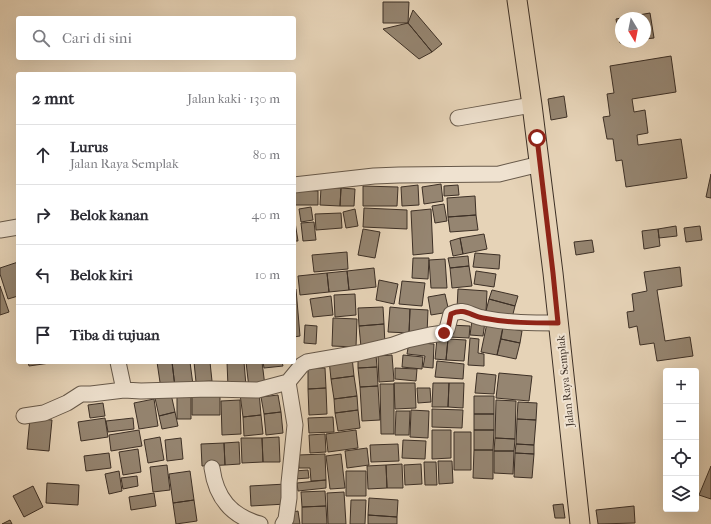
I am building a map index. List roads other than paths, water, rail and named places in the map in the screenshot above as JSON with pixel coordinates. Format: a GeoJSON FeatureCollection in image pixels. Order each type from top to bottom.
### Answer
{"type":"FeatureCollection","features":[{"type":"Feature","properties":{"kind":"main road","name":"Jalan Raya Semplak"},"geometry":{"type":"LineString","coordinates":[[517,0],[540,164],[580,524]]}},
{"type":"Feature","properties":{"kind":"street"},"geometry":{"type":"LineString","coordinates":[[458,118],[532,105]]}},
{"type":"Feature","properties":{"kind":"street"},"geometry":{"type":"LineString","coordinates":[[296,185],[374,176],[413,174],[499,174],[540,164]]}},
{"type":"Feature","properties":{"kind":"street"},"geometry":{"type":"LineString","coordinates":[[0,230],[16,227]]}},
{"type":"Feature","properties":{"kind":"street"},"geometry":{"type":"LineString","coordinates":[[24,416],[44,413],[67,403],[81,394],[124,390],[258,390],[288,382],[302,365],[307,362],[359,353],[407,340],[444,333],[448,329],[451,314],[456,311],[462,311],[482,318],[507,322],[558,323]]}},
{"type":"Feature","properties":{"kind":"street"},"geometry":{"type":"LineString","coordinates":[[118,364],[124,390]]}},
{"type":"Feature","properties":{"kind":"street"},"geometry":{"type":"LineString","coordinates":[[284,524],[288,508],[295,426],[288,382]]}},
{"type":"Feature","properties":{"kind":"street"},"geometry":{"type":"LineString","coordinates":[[212,468],[219,493],[226,504],[241,517],[260,524]]}}]}
